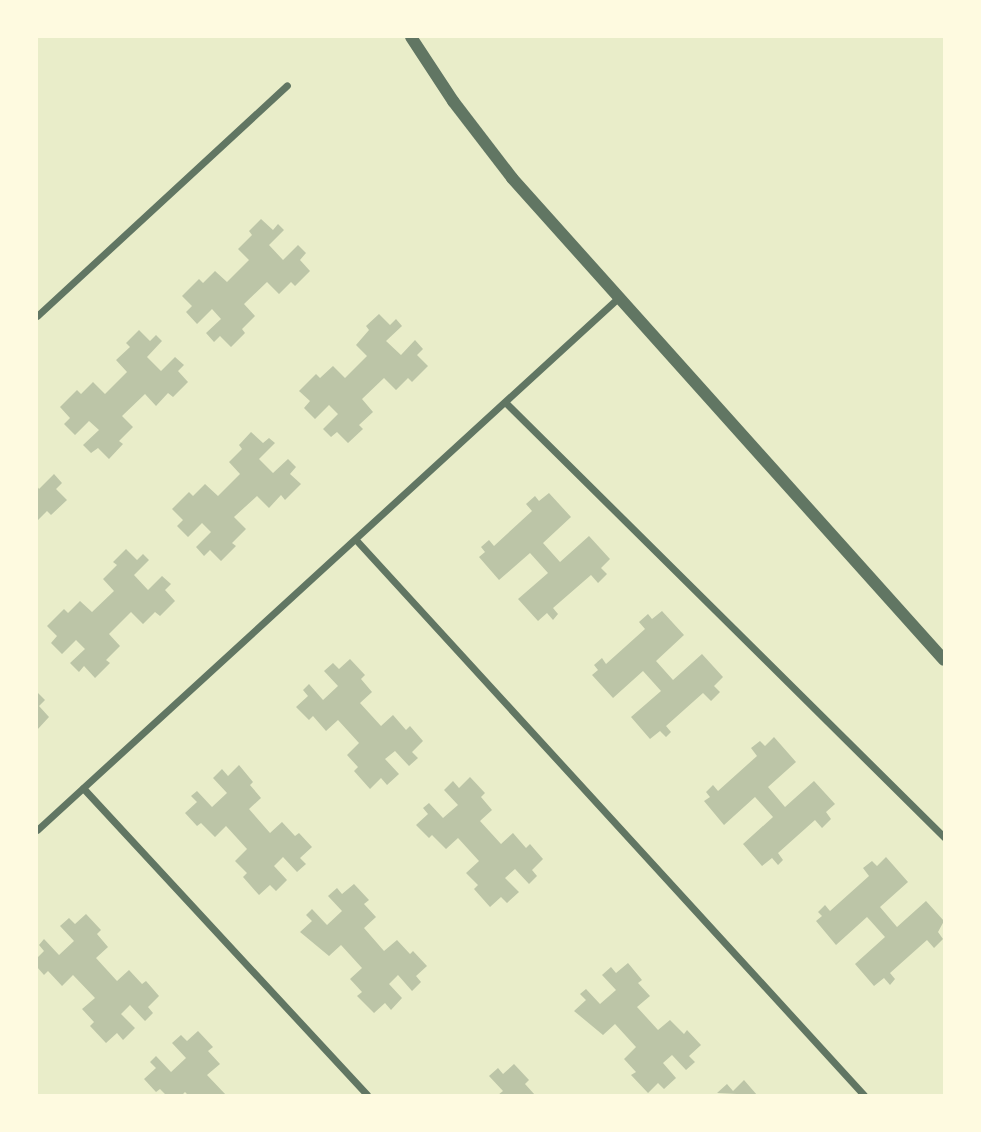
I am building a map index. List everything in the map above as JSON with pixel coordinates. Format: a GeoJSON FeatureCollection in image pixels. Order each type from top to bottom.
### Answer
{"type":"FeatureCollection","features":[{"type":"Feature","properties":{"kind":"street"},"geometry":{"type":"LineString","coordinates":[[411,37],[453,101],[512,178],[944,660]]}},
{"type":"Feature","properties":{"kind":"street"},"geometry":{"type":"LineString","coordinates":[[37,316],[287,85]]}},
{"type":"Feature","properties":{"kind":"street"},"geometry":{"type":"LineString","coordinates":[[37,831],[357,541],[618,298]]}},
{"type":"Feature","properties":{"kind":"street"},"geometry":{"type":"LineString","coordinates":[[506,402],[944,837]]}},
{"type":"Feature","properties":{"kind":"street"},"geometry":{"type":"LineString","coordinates":[[357,541],[864,1095]]}},
{"type":"Feature","properties":{"kind":"street"},"geometry":{"type":"LineString","coordinates":[[83,788],[367,1095]]}},
{"type":"Feature","properties":{"kind":"building"},"geometry":{"type":"Polygon","coordinates":[[[261,219],[273,230],[278,224],[284,230],[269,245],[283,260],[298,245],[306,253],[300,260],[310,271],[295,286],[291,282],[279,294],[267,282],[244,304],[255,316],[242,329],[245,333],[231,347],[220,336],[214,342],[206,333],[221,319],[212,309],[197,324],[186,312],[192,306],[182,296],[199,279],[203,283],[215,271],[227,282],[249,260],[238,249],[252,235],[249,231],[261,219]]]}},
{"type":"Feature","properties":{"kind":"building"},"geometry":{"type":"Polygon","coordinates":[[[379,314],[390,325],[396,319],[402,326],[386,341],[401,355],[415,340],[423,349],[417,355],[428,366],[412,382],[408,378],[396,390],[384,378],[362,399],[373,412],[359,425],[363,429],[348,443],[337,432],[331,437],[323,429],[338,414],[329,405],[315,419],[304,408],[310,401],[299,391],[316,374],[320,378],[333,366],[345,378],[367,356],[356,345],[369,330],[366,326],[379,314]]]}},
{"type":"Feature","properties":{"kind":"building"},"geometry":{"type":"Polygon","coordinates":[[[139,330],[150,341],[156,335],[162,341],[147,357],[161,371],[175,357],[184,365],[178,371],[188,382],[173,397],[168,393],[156,406],[145,394],[122,416],[133,427],[119,441],[123,444],[109,459],[98,448],[91,453],[83,445],[99,430],[89,421],[75,435],[64,424],[70,418],[60,407],[77,390],[81,394],[93,382],[105,394],[127,372],[116,360],[130,347],[126,343],[139,330]]]}},
{"type":"Feature","properties":{"kind":"building"},"geometry":{"type":"Polygon","coordinates":[[[251,432],[263,443],[269,438],[275,443],[259,459],[273,473],[288,459],[296,467],[290,474],[301,484],[285,500],[281,495],[269,508],[257,496],[234,517],[246,529],[232,543],[236,546],[221,561],[210,550],[204,556],[196,547],[211,532],[202,523],[188,537],[177,526],[183,520],[172,509],[189,492],[193,496],[205,484],[218,496],[240,474],[229,462],[242,449],[239,445],[251,432]]]}},
{"type":"Feature","properties":{"kind":"building"},"geometry":{"type":"Polygon","coordinates":[[[54,474],[62,483],[56,489],[67,500],[51,515],[47,511],[37,521],[37,486],[39,489],[54,474]]]}},
{"type":"Feature","properties":{"kind":"building"},"geometry":{"type":"Polygon","coordinates":[[[549,493],[571,517],[543,543],[560,562],[589,536],[610,559],[601,568],[607,574],[598,583],[591,575],[553,608],[558,614],[553,620],[547,613],[538,621],[518,599],[548,573],[530,553],[499,580],[479,557],[485,552],[481,547],[489,540],[494,546],[532,511],[526,504],[535,496],[539,501],[549,493]]]}},
{"type":"Feature","properties":{"kind":"building"},"geometry":{"type":"Polygon","coordinates":[[[126,549],[137,560],[143,554],[149,560],[134,575],[148,590],[162,576],[171,584],[165,590],[175,601],[160,616],[155,612],[143,624],[131,612],[109,634],[120,646],[106,660],[110,663],[95,678],[84,666],[79,672],[70,663],[85,649],[76,640],[62,654],[51,643],[57,636],[47,626],[64,609],[68,613],[80,601],[92,612],[114,591],[103,579],[117,565],[113,562],[126,549]]]}},
{"type":"Feature","properties":{"kind":"building"},"geometry":{"type":"Polygon","coordinates":[[[662,611],[684,635],[656,661],[673,680],[702,654],[723,677],[714,686],[720,692],[711,701],[703,693],[666,726],[671,732],[666,737],[660,731],[650,739],[631,717],[661,691],[643,671],[613,698],[592,675],[598,670],[594,665],[602,658],[606,664],[645,629],[639,622],[648,614],[652,619],[662,611]]]}},
{"type":"Feature","properties":{"kind":"building"},"geometry":{"type":"Polygon","coordinates":[[[350,659],[365,675],[361,679],[372,692],[360,703],[381,726],[393,715],[406,730],[410,726],[423,741],[412,752],[418,758],[409,766],[395,751],[385,759],[399,774],[387,785],[381,778],[370,789],[354,771],[358,767],[347,755],[359,743],[338,720],[326,731],[313,716],[309,720],[296,707],[308,696],[303,690],[309,684],[323,700],[338,686],[324,671],[333,663],[339,669],[350,659]]]}},
{"type":"Feature","properties":{"kind":"building"},"geometry":{"type":"Polygon","coordinates":[[[37,692],[45,700],[39,706],[49,717],[37,730],[37,692]]]}},
{"type":"Feature","properties":{"kind":"building"},"geometry":{"type":"Polygon","coordinates":[[[774,737],[796,762],[768,787],[785,807],[814,781],[835,804],[826,812],[831,819],[822,828],[815,820],[778,853],[783,860],[778,865],[772,858],[762,866],[743,844],[773,817],[755,797],[724,825],[704,801],[710,797],[706,792],[713,785],[718,791],[757,756],[751,748],[760,741],[765,746],[774,737]]]}},
{"type":"Feature","properties":{"kind":"building"},"geometry":{"type":"Polygon","coordinates":[[[239,765],[253,782],[250,785],[261,798],[249,809],[270,833],[282,822],[295,836],[299,833],[312,847],[300,858],[306,864],[297,872],[283,857],[274,866],[287,880],[276,891],[270,885],[259,895],[243,877],[247,873],[235,861],[247,849],[226,826],[215,837],[201,823],[197,826],[185,813],[197,802],[191,796],[197,791],[212,807],[227,793],[213,778],[222,769],[228,776],[239,765]]]}},
{"type":"Feature","properties":{"kind":"building"},"geometry":{"type":"Polygon","coordinates":[[[470,777],[485,793],[481,797],[492,810],[480,821],[501,844],[513,833],[526,848],[530,844],[543,859],[532,870],[537,876],[529,884],[515,869],[505,878],[519,892],[507,903],[501,897],[490,907],[474,889],[478,885],[466,873],[479,861],[458,838],[446,849],[432,835],[429,838],[416,825],[428,814],[423,808],[429,803],[443,818],[458,805],[444,790],[453,781],[459,788],[470,777]]]}},
{"type":"Feature","properties":{"kind":"building"},"geometry":{"type":"Polygon","coordinates":[[[886,857],[908,882],[880,907],[897,927],[926,901],[944,921],[938,932],[943,939],[934,948],[927,940],[890,973],[895,979],[890,985],[884,978],[874,986],[855,964],[885,937],[867,917],[836,945],[816,921],[822,916],[818,912],[825,905],[830,911],[869,876],[863,868],[872,861],[877,866],[886,857]]]}},
{"type":"Feature","properties":{"kind":"building"},"geometry":{"type":"Polygon","coordinates":[[[354,884],[369,900],[364,904],[376,917],[364,928],[384,951],[397,940],[410,954],[413,951],[427,966],[416,976],[421,982],[412,991],[398,975],[389,984],[402,998],[391,1010],[385,1003],[374,1013],[357,996],[362,992],[350,979],[362,968],[341,945],[329,956],[300,932],[312,921],[306,915],[312,909],[327,925],[342,911],[328,896],[337,888],[342,894],[354,884]]]}},
{"type":"Feature","properties":{"kind":"building"},"geometry":{"type":"Polygon","coordinates":[[[86,914],[101,930],[97,934],[108,947],[96,958],[117,981],[129,970],[142,984],[146,981],[159,996],[148,1007],[153,1013],[145,1021],[130,1005],[121,1014],[135,1028],[123,1040],[117,1033],[106,1043],[90,1026],[94,1022],[82,1009],[95,998],[73,975],[62,986],[48,971],[44,975],[37,967],[37,958],[44,951],[39,945],[44,939],[59,955],[74,941],[60,926],[69,918],[75,924],[86,914]]]}},
{"type":"Feature","properties":{"kind":"building"},"geometry":{"type":"Polygon","coordinates":[[[628,963],[642,980],[638,983],[650,996],[637,1007],[658,1030],[670,1020],[684,1034],[687,1030],[701,1045],[689,1056],[695,1062],[686,1070],[672,1055],[663,1063],[676,1078],[664,1089],[658,1083],[648,1093],[631,1075],[636,1072],[624,1059],[636,1047],[615,1024],[603,1035],[574,1011],[586,1000],[580,994],[586,989],[600,1004],[616,990],[602,975],[611,967],[616,973],[628,963]]]}},
{"type":"Feature","properties":{"kind":"building"},"geometry":{"type":"Polygon","coordinates":[[[198,1031],[213,1047],[208,1051],[220,1064],[207,1075],[226,1095],[188,1095],[185,1092],[182,1095],[166,1095],[160,1089],[156,1092],[144,1079],[156,1068],[150,1062],[156,1056],[171,1072],[186,1058],[172,1043],[181,1035],[187,1041],[198,1031]]]}},
{"type":"Feature","properties":{"kind":"building"},"geometry":{"type":"Polygon","coordinates":[[[514,1064],[529,1080],[525,1084],[535,1095],[498,1095],[503,1091],[489,1076],[498,1068],[503,1074],[514,1064]]]}},
{"type":"Feature","properties":{"kind":"building"},"geometry":{"type":"Polygon","coordinates":[[[744,1080],[757,1095],[717,1093],[727,1084],[733,1091],[744,1080]]]}}]}
